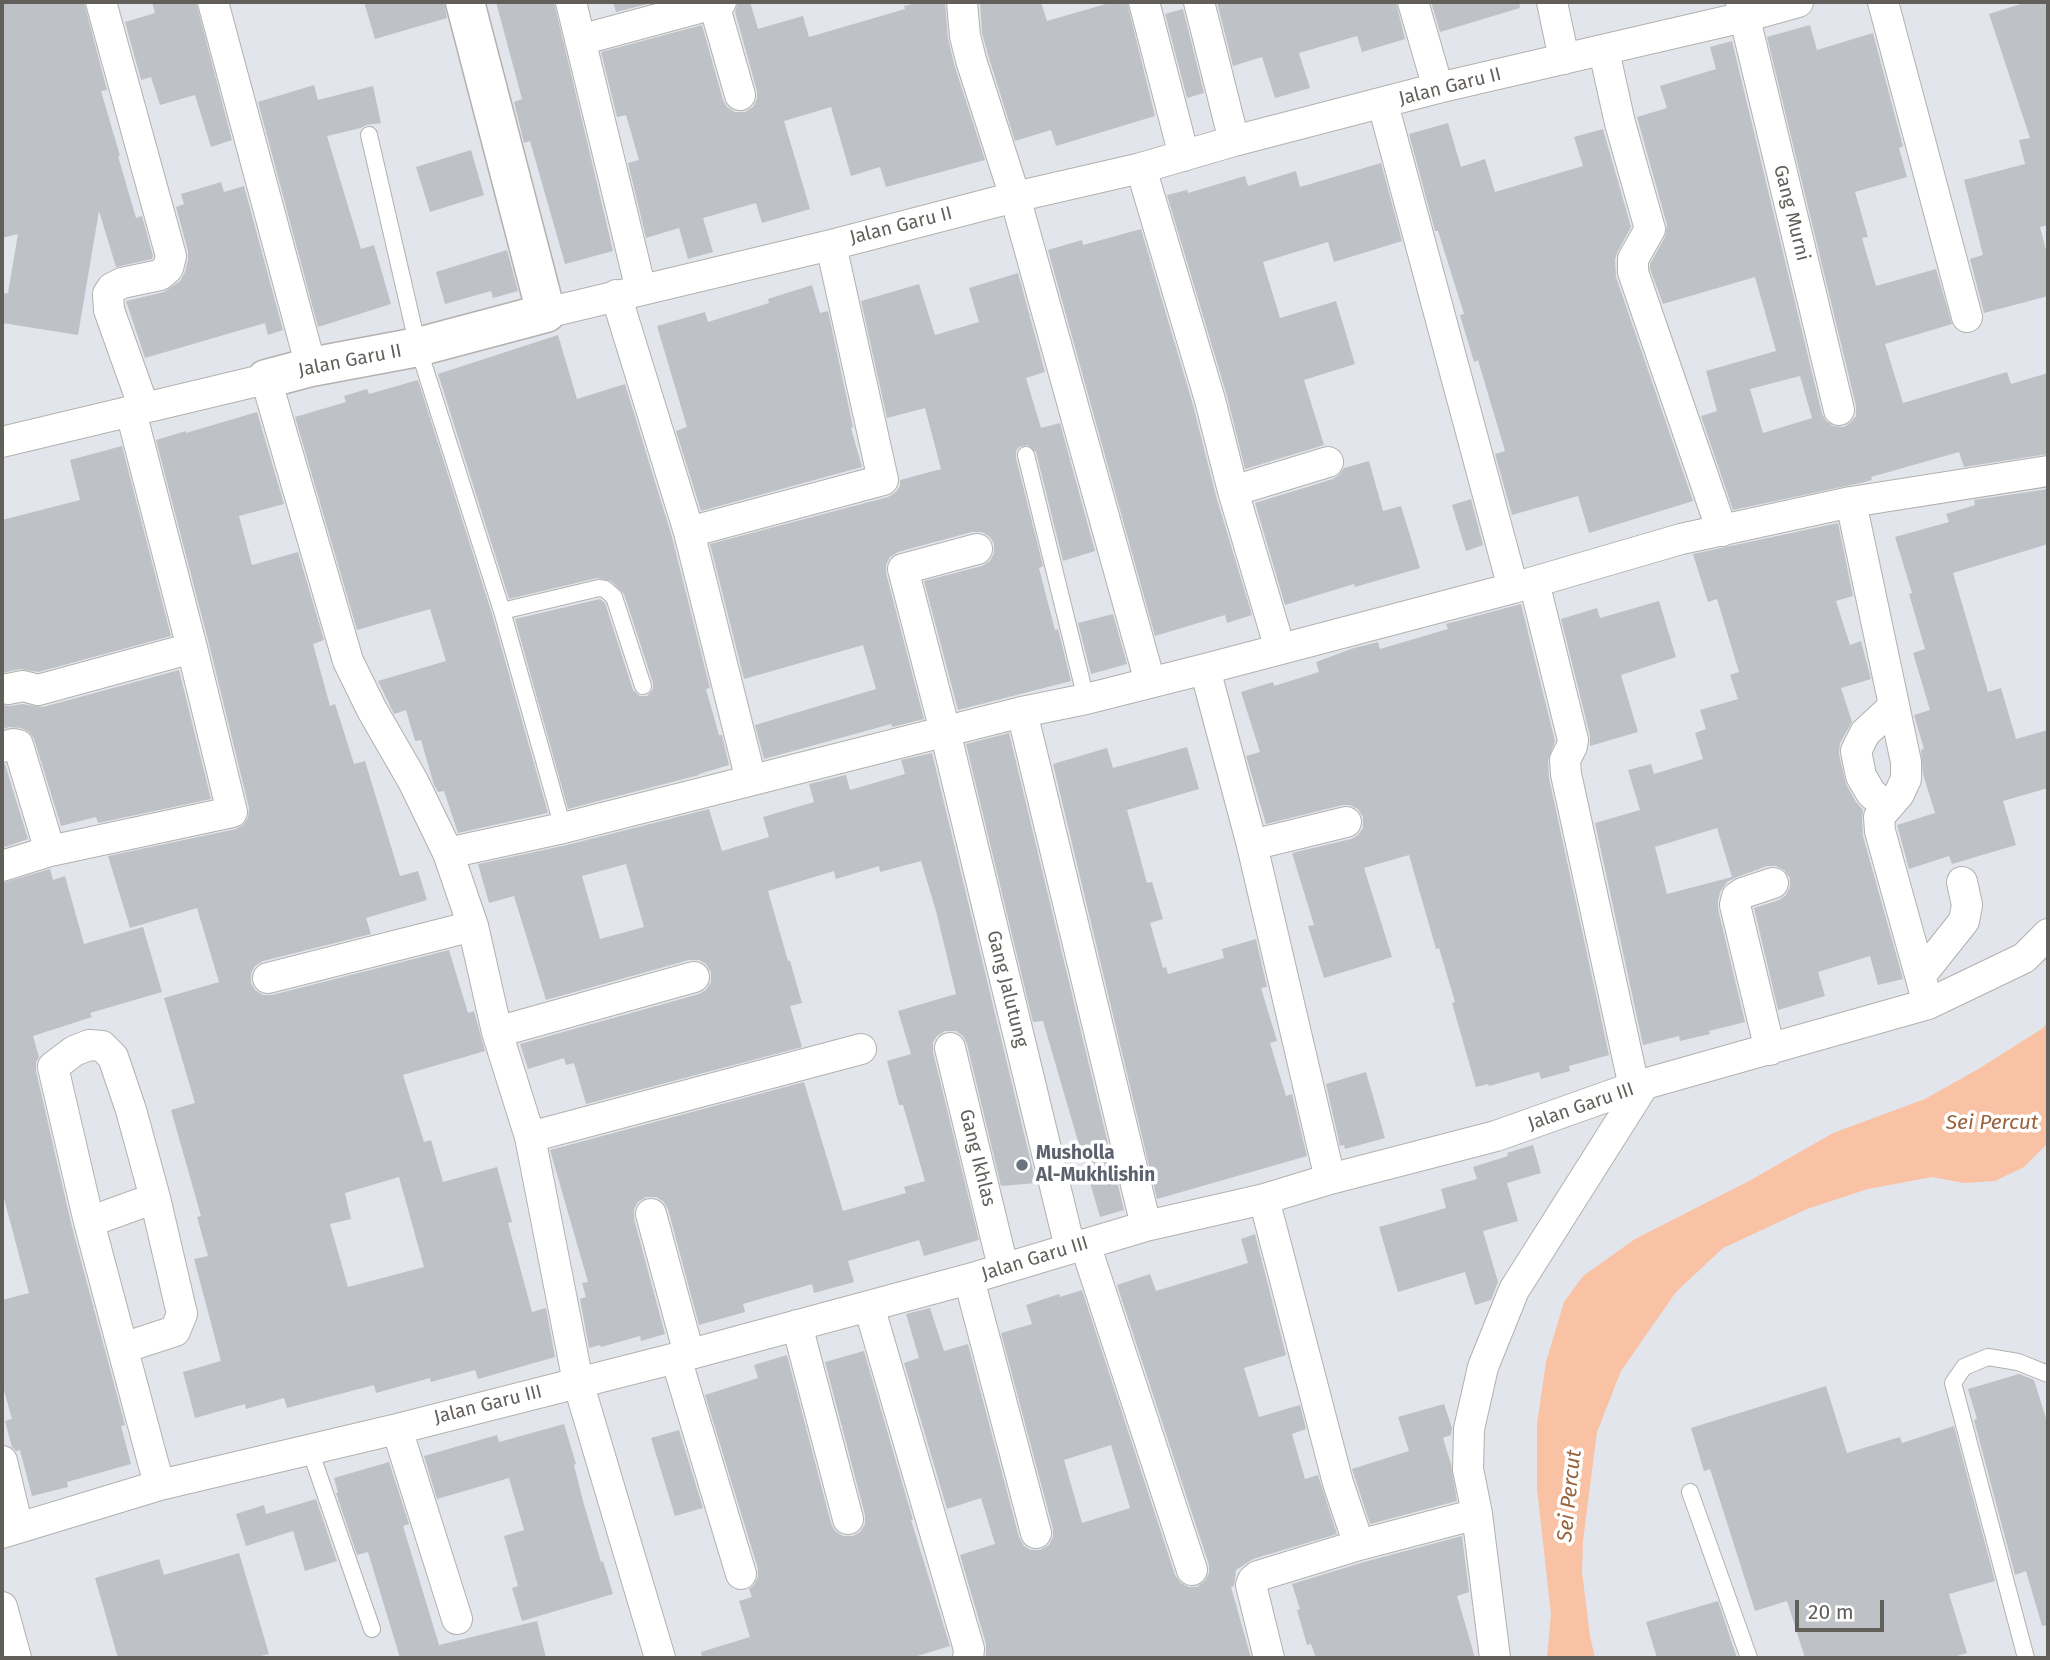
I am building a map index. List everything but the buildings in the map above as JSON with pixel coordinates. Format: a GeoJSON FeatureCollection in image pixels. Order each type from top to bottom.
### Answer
{"type":"FeatureCollection","features":[{"type":"Feature","properties":{"kind":"street"},"geometry":{"type":"LineString","coordinates":[[2,866],[50,851],[232,811],[137,410],[109,310],[108,294],[112,288],[160,275],[168,268],[170,256],[101,2]]}},
{"type":"Feature","properties":{"kind":"street"},"geometry":{"type":"LineString","coordinates":[[213,2],[310,367]]}},
{"type":"Feature","properties":{"kind":"street"},"geometry":{"type":"LineString","coordinates":[[465,2],[546,313]]}},
{"type":"Feature","properties":{"kind":"street"},"geometry":{"type":"LineString","coordinates":[[571,2],[629,292],[751,780]]}},
{"type":"Feature","properties":{"kind":"street"},"geometry":{"type":"LineString","coordinates":[[962,2],[965,36],[971,60],[1015,197],[1150,682]]}},
{"type":"Feature","properties":{"kind":"street"},"geometry":{"type":"LineString","coordinates":[[1143,2],[1184,156]]}},
{"type":"Feature","properties":{"kind":"street"},"geometry":{"type":"LineString","coordinates":[[1199,2],[1234,141]]}},
{"type":"Feature","properties":{"kind":"street"},"geometry":{"type":"LineString","coordinates":[[1413,2],[1438,88]]}},
{"type":"Feature","properties":{"kind":"street"},"geometry":{"type":"LineString","coordinates":[[1552,2],[1564,59]]}},
{"type":"Feature","properties":{"kind":"street","name":"Jalan Garu II"},"geometry":{"type":"LineString","coordinates":[[2,442],[310,367],[418,347],[629,292],[1141,168],[1438,88],[1604,51],[1742,9],[1798,2]]}},
{"type":"Feature","properties":{"kind":"street"},"geometry":{"type":"LineString","coordinates":[[1883,2],[1967,317]]}},
{"type":"Feature","properties":{"kind":"street"},"geometry":{"type":"LineString","coordinates":[[580,40],[718,3],[740,95]]}},
{"type":"Feature","properties":{"kind":"street","name":"Gang Murni"},"geometry":{"type":"LineString","coordinates":[[1742,9],[1839,410]]}},
{"type":"Feature","properties":{"kind":"street"},"geometry":{"type":"LineString","coordinates":[[1604,51],[1620,123],[1650,229],[1633,258],[1633,272],[1722,531]]}},
{"type":"Feature","properties":{"kind":"street"},"geometry":{"type":"LineString","coordinates":[[1383,104],[1523,585],[1573,740],[1565,760],[1566,774],[1639,1086],[1514,1290],[1483,1367],[1469,1429],[1468,1469],[1477,1514],[1496,1658]]}},
{"type":"Feature","properties":{"kind":"street"},"geometry":{"type":"LineString","coordinates":[[1141,168],[1280,649]]}},
{"type":"Feature","properties":{"kind":"street"},"geometry":{"type":"LineString","coordinates":[[689,532],[883,480],[831,244]]}},
{"type":"Feature","properties":{"kind":"street"},"geometry":{"type":"LineString","coordinates":[[266,379],[348,661],[372,710],[413,781],[448,853],[473,926],[497,1032],[530,1137],[578,1382],[660,1658]]}},
{"type":"Feature","properties":{"kind":"street"},"geometry":{"type":"LineString","coordinates":[[1233,491],[1328,462]]}},
{"type":"Feature","properties":{"kind":"street"},"geometry":{"type":"LineString","coordinates":[[448,853],[563,828],[945,731],[1205,669],[1523,585],[1681,539],[1851,502],[2048,471]]}},
{"type":"Feature","properties":{"kind":"street"},"geometry":{"type":"LineString","coordinates":[[1851,502],[1906,762],[1906,779],[1899,794],[1879,817],[1880,831],[1928,1004]]}},
{"type":"Feature","properties":{"kind":"street","name":"Gang Jalutung"},"geometry":{"type":"LineString","coordinates":[[977,548],[903,569],[1077,1246],[1192,1570]]}},
{"type":"Feature","properties":{"kind":"street"},"geometry":{"type":"LineString","coordinates":[[8,689],[23,686],[38,690],[192,648]]}},
{"type":"Feature","properties":{"kind":"street"},"geometry":{"type":"LineString","coordinates":[[1205,669],[1252,845],[1330,1179]]}},
{"type":"Feature","properties":{"kind":"street"},"geometry":{"type":"LineString","coordinates":[[1886,807],[1871,793],[1861,776],[1856,751],[1865,733],[1894,706]]}},
{"type":"Feature","properties":{"kind":"street"},"geometry":{"type":"LineString","coordinates":[[1022,712],[1146,1226]]}},
{"type":"Feature","properties":{"kind":"street"},"geometry":{"type":"LineString","coordinates":[[2,747],[18,745],[50,851]]}},
{"type":"Feature","properties":{"kind":"street"},"geometry":{"type":"LineString","coordinates":[[1252,845],[1346,822]]}},
{"type":"Feature","properties":{"kind":"street"},"geometry":{"type":"LineString","coordinates":[[1921,975],[1964,921],[1967,905],[1962,882]]}},
{"type":"Feature","properties":{"kind":"street"},"geometry":{"type":"LineString","coordinates":[[1770,1050],[1735,905],[1737,897],[1743,893],[1773,883]]}},
{"type":"Feature","properties":{"kind":"street"},"geometry":{"type":"LineString","coordinates":[[268,978],[473,926]]}},
{"type":"Feature","properties":{"kind":"street","name":"Jalan Garu III"},"geometry":{"type":"LineString","coordinates":[[10,1530],[160,1485],[397,1429],[683,1356],[969,1279],[1146,1226],[1264,1199],[1496,1136],[1639,1086],[1928,1004],[2024,958],[2048,934]]}},
{"type":"Feature","properties":{"kind":"street"},"geometry":{"type":"LineString","coordinates":[[497,1032],[694,977]]}},
{"type":"Feature","properties":{"kind":"street"},"geometry":{"type":"LineString","coordinates":[[123,1348],[175,1331],[182,1314],[155,1198],[131,1110],[113,1057],[102,1046],[89,1045],[74,1051],[53,1068],[89,1222],[123,1348],[160,1485]]}},
{"type":"Feature","properties":{"kind":"street","name":"Gang Ikhlas"},"geometry":{"type":"LineString","coordinates":[[950,1048],[1003,1267]]}},
{"type":"Feature","properties":{"kind":"street"},"geometry":{"type":"LineString","coordinates":[[530,1137],[861,1049]]}},
{"type":"Feature","properties":{"kind":"street"},"geometry":{"type":"LineString","coordinates":[[89,1222],[155,1198]]}},
{"type":"Feature","properties":{"kind":"street"},"geometry":{"type":"LineString","coordinates":[[1264,1199],[1338,1483],[1359,1545]]}},
{"type":"Feature","properties":{"kind":"street"},"geometry":{"type":"LineString","coordinates":[[651,1214],[683,1356],[741,1574]]}},
{"type":"Feature","properties":{"kind":"street"},"geometry":{"type":"LineString","coordinates":[[969,1279],[1036,1533]]}},
{"type":"Feature","properties":{"kind":"street"},"geometry":{"type":"LineString","coordinates":[[869,1306],[969,1649],[968,1658]]}},
{"type":"Feature","properties":{"kind":"street"},"geometry":{"type":"LineString","coordinates":[[797,1325],[848,1519]]}},
{"type":"Feature","properties":{"kind":"street"},"geometry":{"type":"LineString","coordinates":[[397,1429],[457,1619]]}},
{"type":"Feature","properties":{"kind":"street"},"geometry":{"type":"LineString","coordinates":[[2,1461],[10,1530]]}},
{"type":"Feature","properties":{"kind":"street"},"geometry":{"type":"LineString","coordinates":[[1269,1658],[1251,1585],[1258,1576],[1359,1545],[1477,1514]]}},
{"type":"Feature","properties":{"kind":"street"},"geometry":{"type":"LineString","coordinates":[[2,1607],[16,1658]]}},
{"type":"Feature","properties":{"kind":"lane"},"geometry":{"type":"LineString","coordinates":[[369,135],[418,347],[502,611],[563,828]]}},
{"type":"Feature","properties":{"kind":"lane"},"geometry":{"type":"LineString","coordinates":[[1026,455],[1086,699]]}},
{"type":"Feature","properties":{"kind":"lane"},"geometry":{"type":"LineString","coordinates":[[502,611],[599,588],[605,589],[614,597],[643,686]]}},
{"type":"Feature","properties":{"kind":"lane"},"geometry":{"type":"LineString","coordinates":[[2026,1658],[1953,1383],[1964,1367],[1988,1357],[2018,1362],[2048,1374]]}},
{"type":"Feature","properties":{"kind":"lane"},"geometry":{"type":"LineString","coordinates":[[310,1450],[372,1629]]}},
{"type":"Feature","properties":{"kind":"lane"},"geometry":{"type":"LineString","coordinates":[[1690,1492],[1749,1658]]}},
{"type":"Feature","properties":{"kind":"water","name":"Sei Percut"},"geometry":{"type":"Polygon","coordinates":[[[2048,1022],[2048,1143],[2024,1167],[1995,1181],[1964,1183],[1932,1177],[1868,1189],[1807,1209],[1723,1248],[1676,1292],[1621,1371],[1597,1432],[1583,1541],[1582,1572],[1595,1658],[1547,1658],[1551,1614],[1537,1489],[1537,1424],[1546,1362],[1564,1302],[1583,1276],[1635,1239],[1749,1181],[1833,1133],[1925,1099],[1980,1068],[2043,1028],[2048,1022]]]}},
{"type":"Feature","properties":{"kind":"place","name":"Musholla Al-Mukhlishin"},"geometry":{"type":"Point","coordinates":[1022,1165]}}]}
